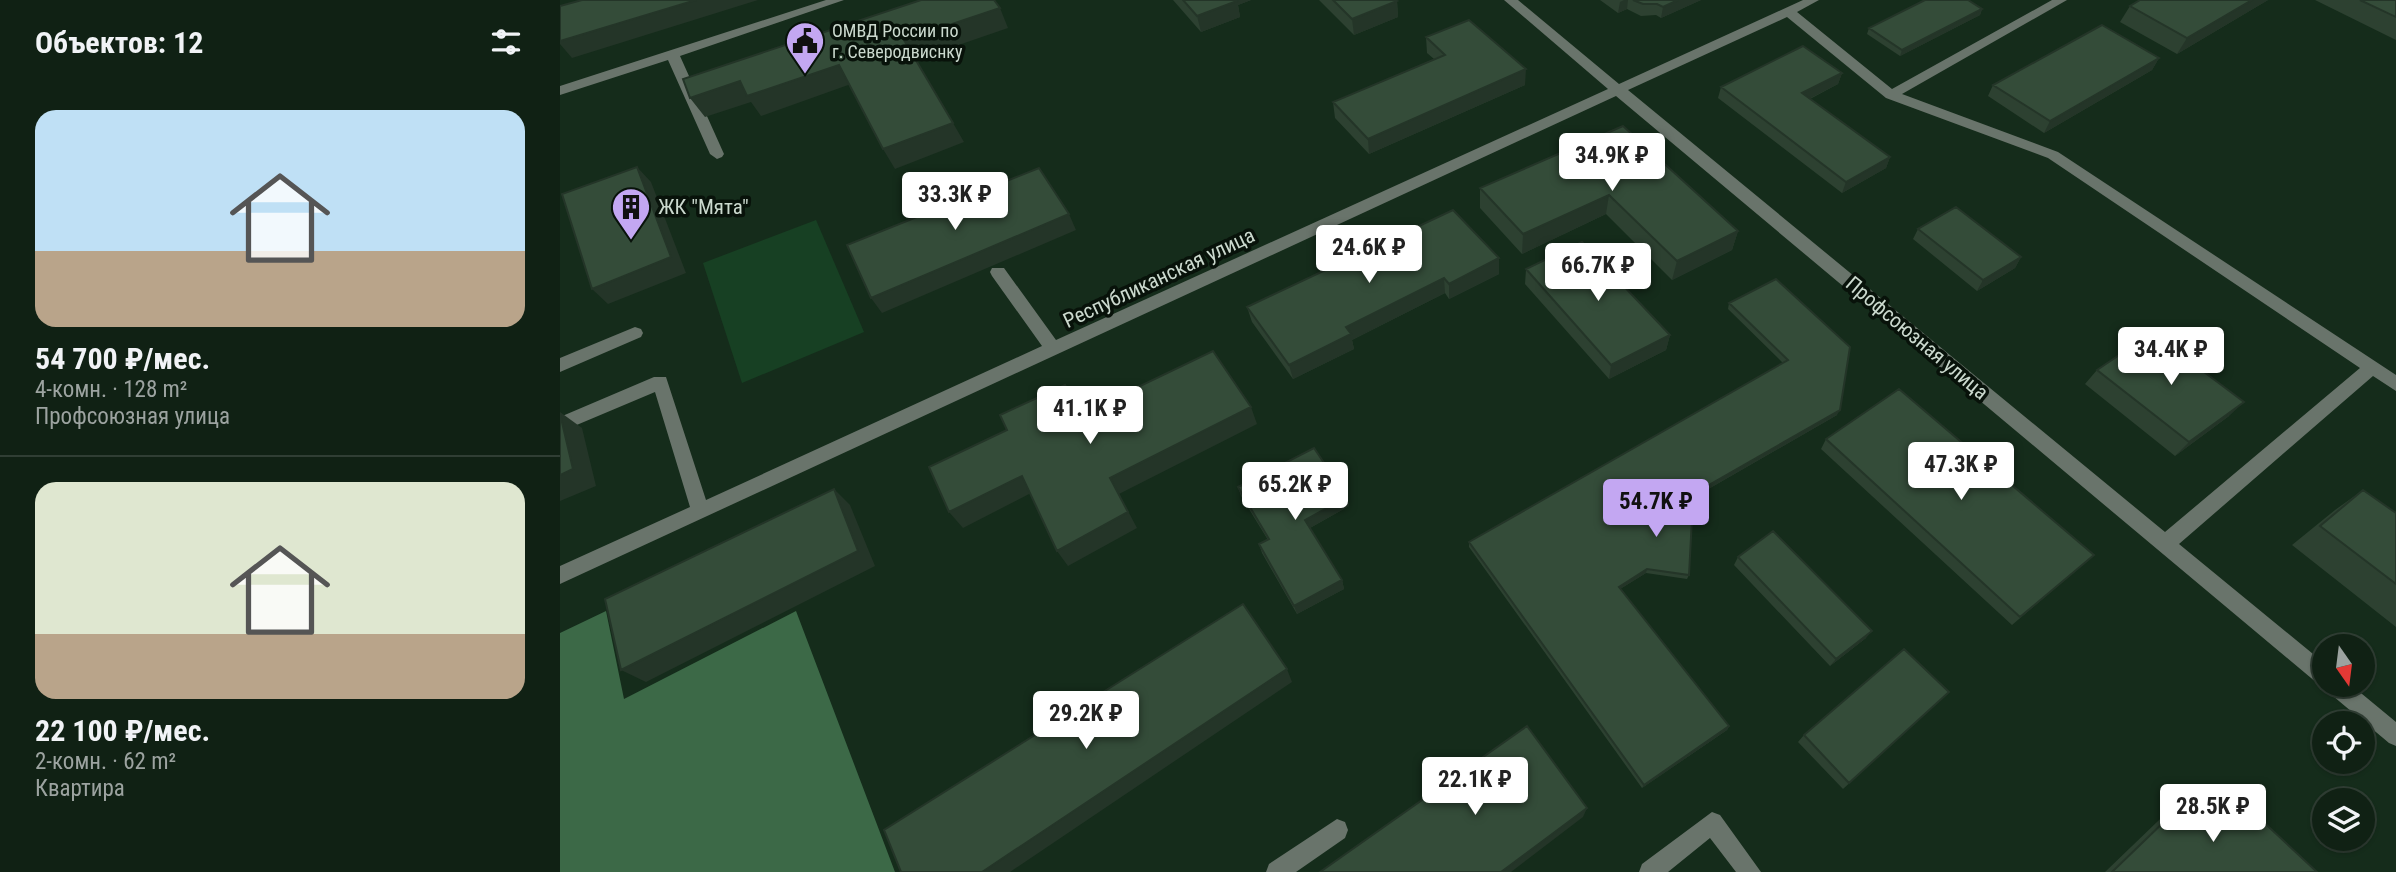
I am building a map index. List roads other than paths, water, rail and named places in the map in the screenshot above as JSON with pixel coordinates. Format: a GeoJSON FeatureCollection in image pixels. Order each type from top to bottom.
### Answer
{"type":"FeatureCollection","features":[{"type":"Feature","properties":{"kind":"street"},"geometry":{"type":"LineString","coordinates":[[560,91],[838,0]]}},
{"type":"Feature","properties":{"kind":"street","name":"Профсоюзная улица"},"geometry":{"type":"LineString","coordinates":[[1510,0],[2312,666]]}},
{"type":"Feature","properties":{"kind":"street","name":"Республиканская улица"},"geometry":{"type":"LineString","coordinates":[[560,575],[1813,0]]}},
{"type":"Feature","properties":{"kind":"street"},"geometry":{"type":"LineString","coordinates":[[1891,95],[2061,0]]}},
{"type":"Feature","properties":{"kind":"street"},"geometry":{"type":"LineString","coordinates":[[1788,11],[1891,95],[2053,155],[2396,384]]}},
{"type":"Feature","properties":{"kind":"street"},"geometry":{"type":"LineString","coordinates":[[672,54],[717,154]]}},
{"type":"Feature","properties":{"kind":"street"},"geometry":{"type":"LineString","coordinates":[[998,272],[1052,349]]}},
{"type":"Feature","properties":{"kind":"street"},"geometry":{"type":"LineString","coordinates":[[560,365],[635,333]]}},
{"type":"Feature","properties":{"kind":"street"},"geometry":{"type":"LineString","coordinates":[[2165,544],[2372,367]]}},
{"type":"Feature","properties":{"kind":"street"},"geometry":{"type":"LineString","coordinates":[[560,425],[660,382],[700,511]]}},
{"type":"Feature","properties":{"kind":"street"},"geometry":{"type":"LineString","coordinates":[[2350,697],[2396,736]]}},
{"type":"Feature","properties":{"kind":"street"},"geometry":{"type":"LineString","coordinates":[[1650,872],[1712,822],[1750,872]]}},
{"type":"Feature","properties":{"kind":"street"},"geometry":{"type":"LineString","coordinates":[[1277,872],[1337,830]]}},
{"type":"Feature","properties":{"kind":"place","name":"ОМВД России по г. Северодвиснку"},"geometry":{"type":"Point","coordinates":[805,75]}},
{"type":"Feature","properties":{"kind":"place","name":"ЖК \"Мята\""},"geometry":{"type":"Point","coordinates":[631,241]}}]}
